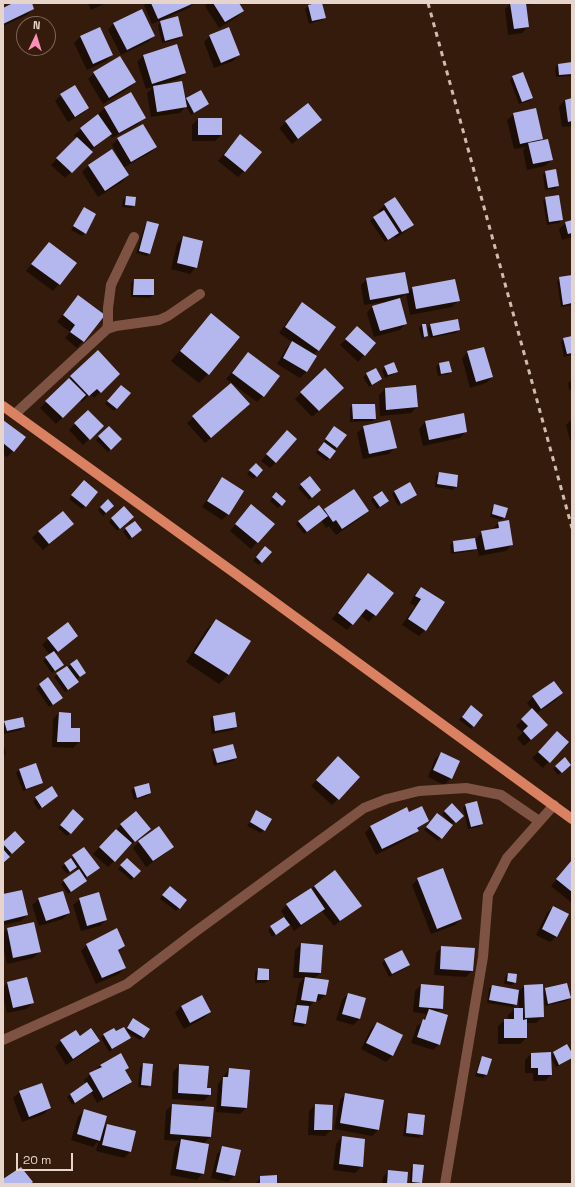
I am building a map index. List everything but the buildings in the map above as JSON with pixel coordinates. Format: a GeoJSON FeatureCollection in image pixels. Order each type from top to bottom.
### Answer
{"type":"FeatureCollection","features":[{"type":"Feature","properties":{"kind":"main road"},"geometry":{"type":"LineString","coordinates":[[3,406],[572,819]]}},
{"type":"Feature","properties":{"kind":"street"},"geometry":{"type":"LineString","coordinates":[[107,329],[111,285],[134,237]]}},
{"type":"Feature","properties":{"kind":"street"},"geometry":{"type":"LineString","coordinates":[[15,414],[107,329],[116,326],[158,320],[168,316],[200,294]]}},
{"type":"Feature","properties":{"kind":"street"},"geometry":{"type":"LineString","coordinates":[[3,1040],[127,984],[195,932],[364,808],[387,799],[419,791],[466,788],[501,795],[539,821]]}},
{"type":"Feature","properties":{"kind":"street"},"geometry":{"type":"LineString","coordinates":[[445,1184],[483,957],[488,894],[507,858],[554,805]]}},
{"type":"Feature","properties":{"kind":"railway"},"geometry":{"type":"LineString","coordinates":[[428,3],[572,528]]}}]}
